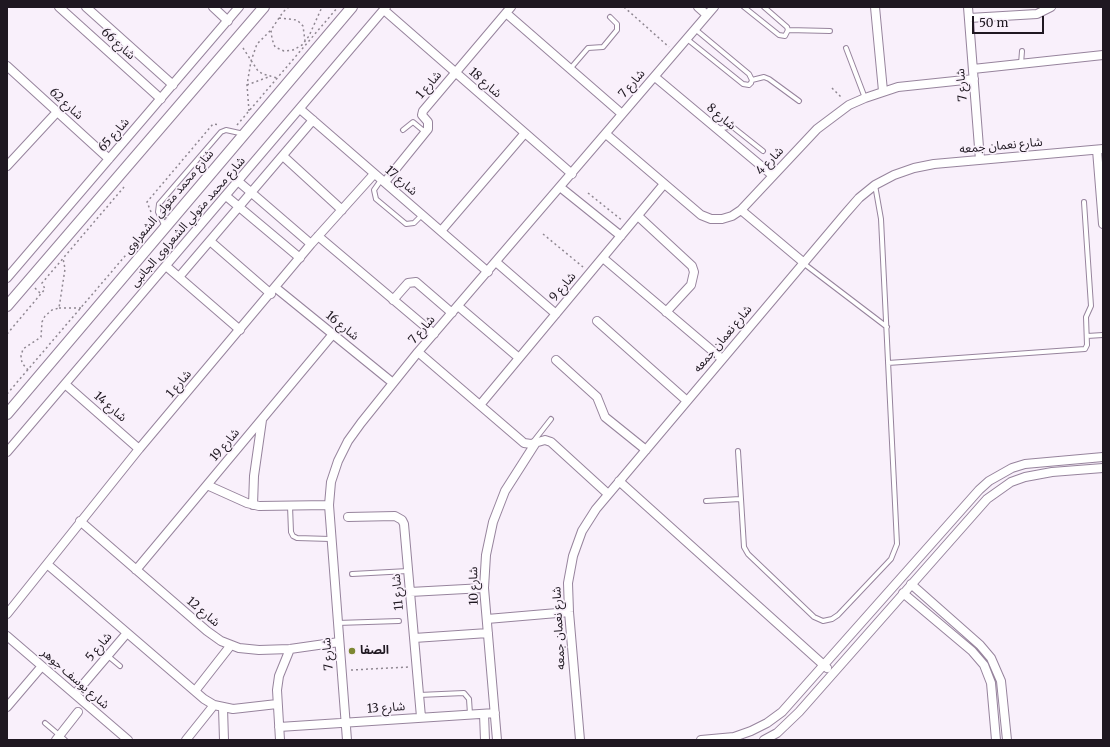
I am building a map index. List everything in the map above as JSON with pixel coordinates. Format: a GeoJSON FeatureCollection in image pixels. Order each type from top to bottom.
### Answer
{"type":"FeatureCollection","features":[{"type":"Feature","properties":{"kind":"street","name":"شارع 66"},"geometry":{"type":"LineString","coordinates":[[59,7],[161,99]]}},
{"type":"Feature","properties":{"kind":"street","name":"شارع 66"},"geometry":{"type":"LineString","coordinates":[[86,7],[173,85]]}},
{"type":"Feature","properties":{"kind":"street"},"geometry":{"type":"LineString","coordinates":[[213,7],[228,20]]}},
{"type":"Feature","properties":{"kind":"street","name":"شارع 65"},"geometry":{"type":"LineString","coordinates":[[7,278],[239,7]]}},
{"type":"Feature","properties":{"kind":"street"},"geometry":{"type":"LineString","coordinates":[[7,305],[264,7]]}},
{"type":"Feature","properties":{"kind":"street","name":"شارع محمد متولي الشعراوى"},"geometry":{"type":"LineString","coordinates":[[7,414],[352,7]]}},
{"type":"Feature","properties":{"kind":"street"},"geometry":{"type":"LineString","coordinates":[[698,7],[707,15]]}},
{"type":"Feature","properties":{"kind":"street","name":"شارع 7"},"geometry":{"type":"LineString","coordinates":[[347,740],[330,539],[329,505],[332,482],[338,461],[348,441],[418,352],[714,7]]}},
{"type":"Feature","properties":{"kind":"street"},"geometry":{"type":"LineString","coordinates":[[875,7],[883,91]]}},
{"type":"Feature","properties":{"kind":"street","name":"شارع 7"},"geometry":{"type":"LineString","coordinates":[[968,7],[980,160]]}},
{"type":"Feature","properties":{"kind":"street"},"geometry":{"type":"LineString","coordinates":[[969,18],[1037,14],[1051,7]]}},
{"type":"Feature","properties":{"kind":"street","name":"شارع 18"},"geometry":{"type":"LineString","coordinates":[[385,9],[572,174]]}},
{"type":"Feature","properties":{"kind":"street","name":"شارع محمد متولي الشعراوى الجانبى"},"geometry":{"type":"LineString","coordinates":[[7,452],[239,182],[385,9]]}},
{"type":"Feature","properties":{"kind":"street"},"geometry":{"type":"LineString","coordinates":[[509,10],[570,69],[622,114]]}},
{"type":"Feature","properties":{"kind":"street","name":"شارع 1"},"geometry":{"type":"LineString","coordinates":[[425,132],[429,124],[422,115],[423,111],[509,10]]}},
{"type":"Feature","properties":{"kind":"street"},"geometry":{"type":"LineString","coordinates":[[973,69],[1103,55]]}},
{"type":"Feature","properties":{"kind":"street","name":"شارع 62"},"geometry":{"type":"LineString","coordinates":[[7,66],[109,159]]}},
{"type":"Feature","properties":{"kind":"street","name":"شارع 8"},"geometry":{"type":"LineString","coordinates":[[655,77],[772,175]]}},
{"type":"Feature","properties":{"kind":"street","name":"شارع 4"},"geometry":{"type":"LineString","coordinates":[[606,134],[701,215],[711,219],[722,219],[732,216],[741,210],[772,175],[817,129],[849,106],[883,91],[914,85],[974,79]]}},
{"type":"Feature","properties":{"kind":"street","name":"شارع 17"},"geometry":{"type":"LineString","coordinates":[[300,109],[488,272]]}},
{"type":"Feature","properties":{"kind":"street"},"geometry":{"type":"LineString","coordinates":[[7,166],[57,112]]}},
{"type":"Feature","properties":{"kind":"street"},"geometry":{"type":"LineString","coordinates":[[179,277],[313,120]]}},
{"type":"Feature","properties":{"kind":"street"},"geometry":{"type":"LineString","coordinates":[[383,181],[425,132]]}},
{"type":"Feature","properties":{"kind":"street"},"geometry":{"type":"LineString","coordinates":[[441,231],[525,133]]}},
{"type":"Feature","properties":{"kind":"street"},"geometry":{"type":"LineString","coordinates":[[1100,150],[1103,224]]}},
{"type":"Feature","properties":{"kind":"street","name":"شارع نعمان جمعه"},"geometry":{"type":"LineString","coordinates":[[580,740],[569,612],[568,583],[573,556],[582,532],[596,509],[608,494],[803,262],[859,198],[875,185],[894,175],[914,168],[980,160],[1100,150]]}},
{"type":"Feature","properties":{"kind":"street"},"geometry":{"type":"LineString","coordinates":[[283,156],[342,210]]}},
{"type":"Feature","properties":{"kind":"street","name":"شارع 1"},"geometry":{"type":"LineString","coordinates":[[7,614],[80,521],[140,449],[311,244],[374,174]]}},
{"type":"Feature","properties":{"kind":"street"},"geometry":{"type":"LineString","coordinates":[[239,182],[311,244]]}},
{"type":"Feature","properties":{"kind":"street","name":"شارع 9"},"geometry":{"type":"LineString","coordinates":[[480,405],[664,184]]}},
{"type":"Feature","properties":{"kind":"street"},"geometry":{"type":"LineString","coordinates":[[560,187],[621,236]]}},
{"type":"Feature","properties":{"kind":"street"},"geometry":{"type":"LineString","coordinates":[[226,196],[300,258]]}},
{"type":"Feature","properties":{"kind":"street"},"geometry":{"type":"LineString","coordinates":[[741,210],[803,262]]}},
{"type":"Feature","properties":{"kind":"street"},"geometry":{"type":"LineString","coordinates":[[638,216],[692,266],[694,272],[690,285],[666,312]]}},
{"type":"Feature","properties":{"kind":"street"},"geometry":{"type":"LineString","coordinates":[[318,236],[434,334]]}},
{"type":"Feature","properties":{"kind":"street","name":"شارع 16"},"geometry":{"type":"LineString","coordinates":[[210,241],[273,291],[333,334],[393,383]]}},
{"type":"Feature","properties":{"kind":"street"},"geometry":{"type":"LineString","coordinates":[[603,258],[722,359]]}},
{"type":"Feature","properties":{"kind":"street"},"geometry":{"type":"LineString","coordinates":[[496,262],[556,314]]}},
{"type":"Feature","properties":{"kind":"street"},"geometry":{"type":"LineString","coordinates":[[166,266],[240,330]]}},
{"type":"Feature","properties":{"kind":"street"},"geometry":{"type":"LineString","coordinates":[[393,300],[408,283],[416,282],[452,314]]}},
{"type":"Feature","properties":{"kind":"street"},"geometry":{"type":"LineString","coordinates":[[458,306],[519,358]]}},
{"type":"Feature","properties":{"kind":"street"},"geometry":{"type":"LineString","coordinates":[[597,321],[687,401]]}},
{"type":"Feature","properties":{"kind":"street","name":"شارع 19"},"geometry":{"type":"LineString","coordinates":[[136,570],[333,334]]}},
{"type":"Feature","properties":{"kind":"street"},"geometry":{"type":"LineString","coordinates":[[418,352],[524,443],[533,444],[543,440],[551,442],[608,494]]}},
{"type":"Feature","properties":{"kind":"street"},"geometry":{"type":"LineString","coordinates":[[556,360],[597,397],[605,417],[646,450]]}},
{"type":"Feature","properties":{"kind":"street","name":"شارع 14"},"geometry":{"type":"LineString","coordinates":[[65,384],[140,449]]}},
{"type":"Feature","properties":{"kind":"street"},"geometry":{"type":"LineString","coordinates":[[253,505],[254,476],[263,418]]}},
{"type":"Feature","properties":{"kind":"street","name":"شارع 10"},"geometry":{"type":"LineString","coordinates":[[497,740],[484,588],[488,544],[498,506],[513,476],[533,444]]}},
{"type":"Feature","properties":{"kind":"street"},"geometry":{"type":"LineString","coordinates":[[701,740],[734,737],[767,723],[782,712],[979,490],[1000,474],[1025,464],[1103,457]]}},
{"type":"Feature","properties":{"kind":"street"},"geometry":{"type":"LineString","coordinates":[[764,740],[789,723],[919,574],[987,499],[1011,482],[1045,473],[1103,468]]}},
{"type":"Feature","properties":{"kind":"street"},"geometry":{"type":"LineString","coordinates":[[619,481],[832,673]]}},
{"type":"Feature","properties":{"kind":"street"},"geometry":{"type":"LineString","coordinates":[[207,485],[253,505],[329,505]]}},
{"type":"Feature","properties":{"kind":"street","name":"شارع 11"},"geometry":{"type":"LineString","coordinates":[[348,517],[395,516],[404,524],[421,717]]}},
{"type":"Feature","properties":{"kind":"street","name":"شارع 12"},"geometry":{"type":"LineString","coordinates":[[80,521],[214,636],[231,645],[249,650],[290,649],[339,642]]}},
{"type":"Feature","properties":{"kind":"street"},"geometry":{"type":"LineString","coordinates":[[47,564],[194,692],[214,705],[233,709],[277,704]]}},
{"type":"Feature","properties":{"kind":"street"},"geometry":{"type":"LineString","coordinates":[[910,567],[919,574]]}},
{"type":"Feature","properties":{"kind":"street"},"geometry":{"type":"LineString","coordinates":[[911,584],[980,645],[991,658],[1001,681],[1007,740]]}},
{"type":"Feature","properties":{"kind":"street"},"geometry":{"type":"LineString","coordinates":[[410,592],[484,588]]}},
{"type":"Feature","properties":{"kind":"street"},"geometry":{"type":"LineString","coordinates":[[903,593],[972,651],[984,665],[991,683],[996,740]]}},
{"type":"Feature","properties":{"kind":"street"},"geometry":{"type":"LineString","coordinates":[[487,619],[569,612]]}},
{"type":"Feature","properties":{"kind":"street","name":"شارع 5"},"geometry":{"type":"LineString","coordinates":[[75,694],[127,633]]}},
{"type":"Feature","properties":{"kind":"street"},"geometry":{"type":"LineString","coordinates":[[414,638],[488,633]]}},
{"type":"Feature","properties":{"kind":"street","name":"شارع يوسف جوهر"},"geometry":{"type":"LineString","coordinates":[[7,636],[75,694],[124,739]]}},
{"type":"Feature","properties":{"kind":"street"},"geometry":{"type":"LineString","coordinates":[[194,692],[231,645]]}},
{"type":"Feature","properties":{"kind":"street"},"geometry":{"type":"LineString","coordinates":[[280,740],[277,704],[280,676],[290,649]]}},
{"type":"Feature","properties":{"kind":"street"},"geometry":{"type":"LineString","coordinates":[[7,707],[42,666]]}},
{"type":"Feature","properties":{"kind":"street"},"geometry":{"type":"LineString","coordinates":[[186,740],[214,705]]}},
{"type":"Feature","properties":{"kind":"street"},"geometry":{"type":"LineString","coordinates":[[223,708],[224,740]]}},
{"type":"Feature","properties":{"kind":"street"},"geometry":{"type":"LineString","coordinates":[[60,738],[78,712]]}},
{"type":"Feature","properties":{"kind":"street","name":"شارع 13"},"geometry":{"type":"LineString","coordinates":[[279,727],[495,713]]}},
{"type":"Feature","properties":{"kind":"street"},"geometry":{"type":"LineString","coordinates":[[484,714],[485,740]]}},
{"type":"Feature","properties":{"kind":"lane"},"geometry":{"type":"LineString","coordinates":[[744,7],[779,35],[785,36],[788,30]]}},
{"type":"Feature","properties":{"kind":"lane"},"geometry":{"type":"LineString","coordinates":[[764,7],[785,25],[788,30]]}},
{"type":"Feature","properties":{"kind":"lane"},"geometry":{"type":"LineString","coordinates":[[570,69],[588,48],[603,47],[617,30],[618,25],[610,17]]}},
{"type":"Feature","properties":{"kind":"lane"},"geometry":{"type":"LineString","coordinates":[[695,29],[749,74],[752,80]]}},
{"type":"Feature","properties":{"kind":"lane"},"geometry":{"type":"LineString","coordinates":[[788,30],[830,31]]}},
{"type":"Feature","properties":{"kind":"lane"},"geometry":{"type":"LineString","coordinates":[[686,39],[743,84],[749,85],[752,80],[764,77],[799,101]]}},
{"type":"Feature","properties":{"kind":"lane"},"geometry":{"type":"LineString","coordinates":[[846,48],[865,98]]}},
{"type":"Feature","properties":{"kind":"lane"},"geometry":{"type":"LineString","coordinates":[[1022,52],[1022,64]]}},
{"type":"Feature","properties":{"kind":"lane"},"geometry":{"type":"LineString","coordinates":[[403,130],[413,122],[425,132]]}},
{"type":"Feature","properties":{"kind":"lane"},"geometry":{"type":"LineString","coordinates":[[717,129],[728,127],[734,128],[763,151]]}},
{"type":"Feature","properties":{"kind":"lane"},"geometry":{"type":"LineString","coordinates":[[165,227],[158,212],[159,204],[220,132],[226,130],[244,134]]}},
{"type":"Feature","properties":{"kind":"lane"},"geometry":{"type":"LineString","coordinates":[[383,181],[375,187],[375,196],[392,213],[409,224],[414,223],[422,215]]}},
{"type":"Feature","properties":{"kind":"lane"},"geometry":{"type":"LineString","coordinates":[[738,451],[742,538],[744,547],[748,554],[818,620],[832,619],[838,615],[891,559],[896,544],[881,219],[875,185]]}},
{"type":"Feature","properties":{"kind":"lane"},"geometry":{"type":"LineString","coordinates":[[888,363],[1084,349],[1087,345],[1086,317],[1091,306],[1084,202]]}},
{"type":"Feature","properties":{"kind":"lane"},"geometry":{"type":"LineString","coordinates":[[803,262],[887,328]]}},
{"type":"Feature","properties":{"kind":"lane"},"geometry":{"type":"LineString","coordinates":[[1087,336],[1103,335]]}},
{"type":"Feature","properties":{"kind":"lane"},"geometry":{"type":"LineString","coordinates":[[533,444],[551,419]]}},
{"type":"Feature","properties":{"kind":"lane"},"geometry":{"type":"LineString","coordinates":[[706,501],[740,499]]}},
{"type":"Feature","properties":{"kind":"lane"},"geometry":{"type":"LineString","coordinates":[[290,506],[291,532],[293,536],[297,538],[330,539]]}},
{"type":"Feature","properties":{"kind":"lane"},"geometry":{"type":"LineString","coordinates":[[352,574],[408,571]]}},
{"type":"Feature","properties":{"kind":"lane"},"geometry":{"type":"LineString","coordinates":[[337,623],[399,620]]}},
{"type":"Feature","properties":{"kind":"lane"},"geometry":{"type":"LineString","coordinates":[[108,655],[120,666]]}},
{"type":"Feature","properties":{"kind":"lane"},"geometry":{"type":"LineString","coordinates":[[419,695],[464,693],[469,699],[470,714]]}},
{"type":"Feature","properties":{"kind":"lane"},"geometry":{"type":"LineString","coordinates":[[45,723],[60,738]]}},
{"type":"Feature","properties":{"kind":"path"},"geometry":{"type":"LineString","coordinates":[[249,111],[247,85],[251,61],[258,44],[289,7]]}},
{"type":"Feature","properties":{"kind":"path"},"geometry":{"type":"LineString","coordinates":[[271,30],[275,47],[284,52],[293,50],[306,41],[322,7]]}},
{"type":"Feature","properties":{"kind":"path"},"geometry":{"type":"LineString","coordinates":[[624,7],[675,53]]}},
{"type":"Feature","properties":{"kind":"path"},"geometry":{"type":"LineString","coordinates":[[279,18],[297,20],[303,26],[306,41]]}},
{"type":"Feature","properties":{"kind":"path"},"geometry":{"type":"LineString","coordinates":[[238,53],[243,47],[258,71],[277,78]]}},
{"type":"Feature","properties":{"kind":"path"},"geometry":{"type":"LineString","coordinates":[[247,85],[271,76]]}},
{"type":"Feature","properties":{"kind":"path"},"geometry":{"type":"LineString","coordinates":[[832,88],[849,106]]}},
{"type":"Feature","properties":{"kind":"path"},"geometry":{"type":"LineString","coordinates":[[7,334],[45,289],[42,283],[124,187]]}},
{"type":"Feature","properties":{"kind":"path"},"geometry":{"type":"LineString","coordinates":[[588,193],[629,226]]}},
{"type":"Feature","properties":{"kind":"path"},"geometry":{"type":"LineString","coordinates":[[543,234],[590,272]]}},
{"type":"Feature","properties":{"kind":"path"},"geometry":{"type":"LineString","coordinates":[[59,308],[65,269],[63,258]]}},
{"type":"Feature","properties":{"kind":"path"},"geometry":{"type":"LineString","coordinates":[[28,370],[22,363],[21,356],[23,349],[41,337],[42,322],[45,316],[52,310],[59,308],[81,308]]}},
{"type":"Feature","properties":{"kind":"path"},"geometry":{"type":"LineString","coordinates":[[341,670],[417,666]]}},
{"type":"Feature","properties":{"kind":"place","name":"الصفا"},"geometry":{"type":"Point","coordinates":[352,651]}}]}
